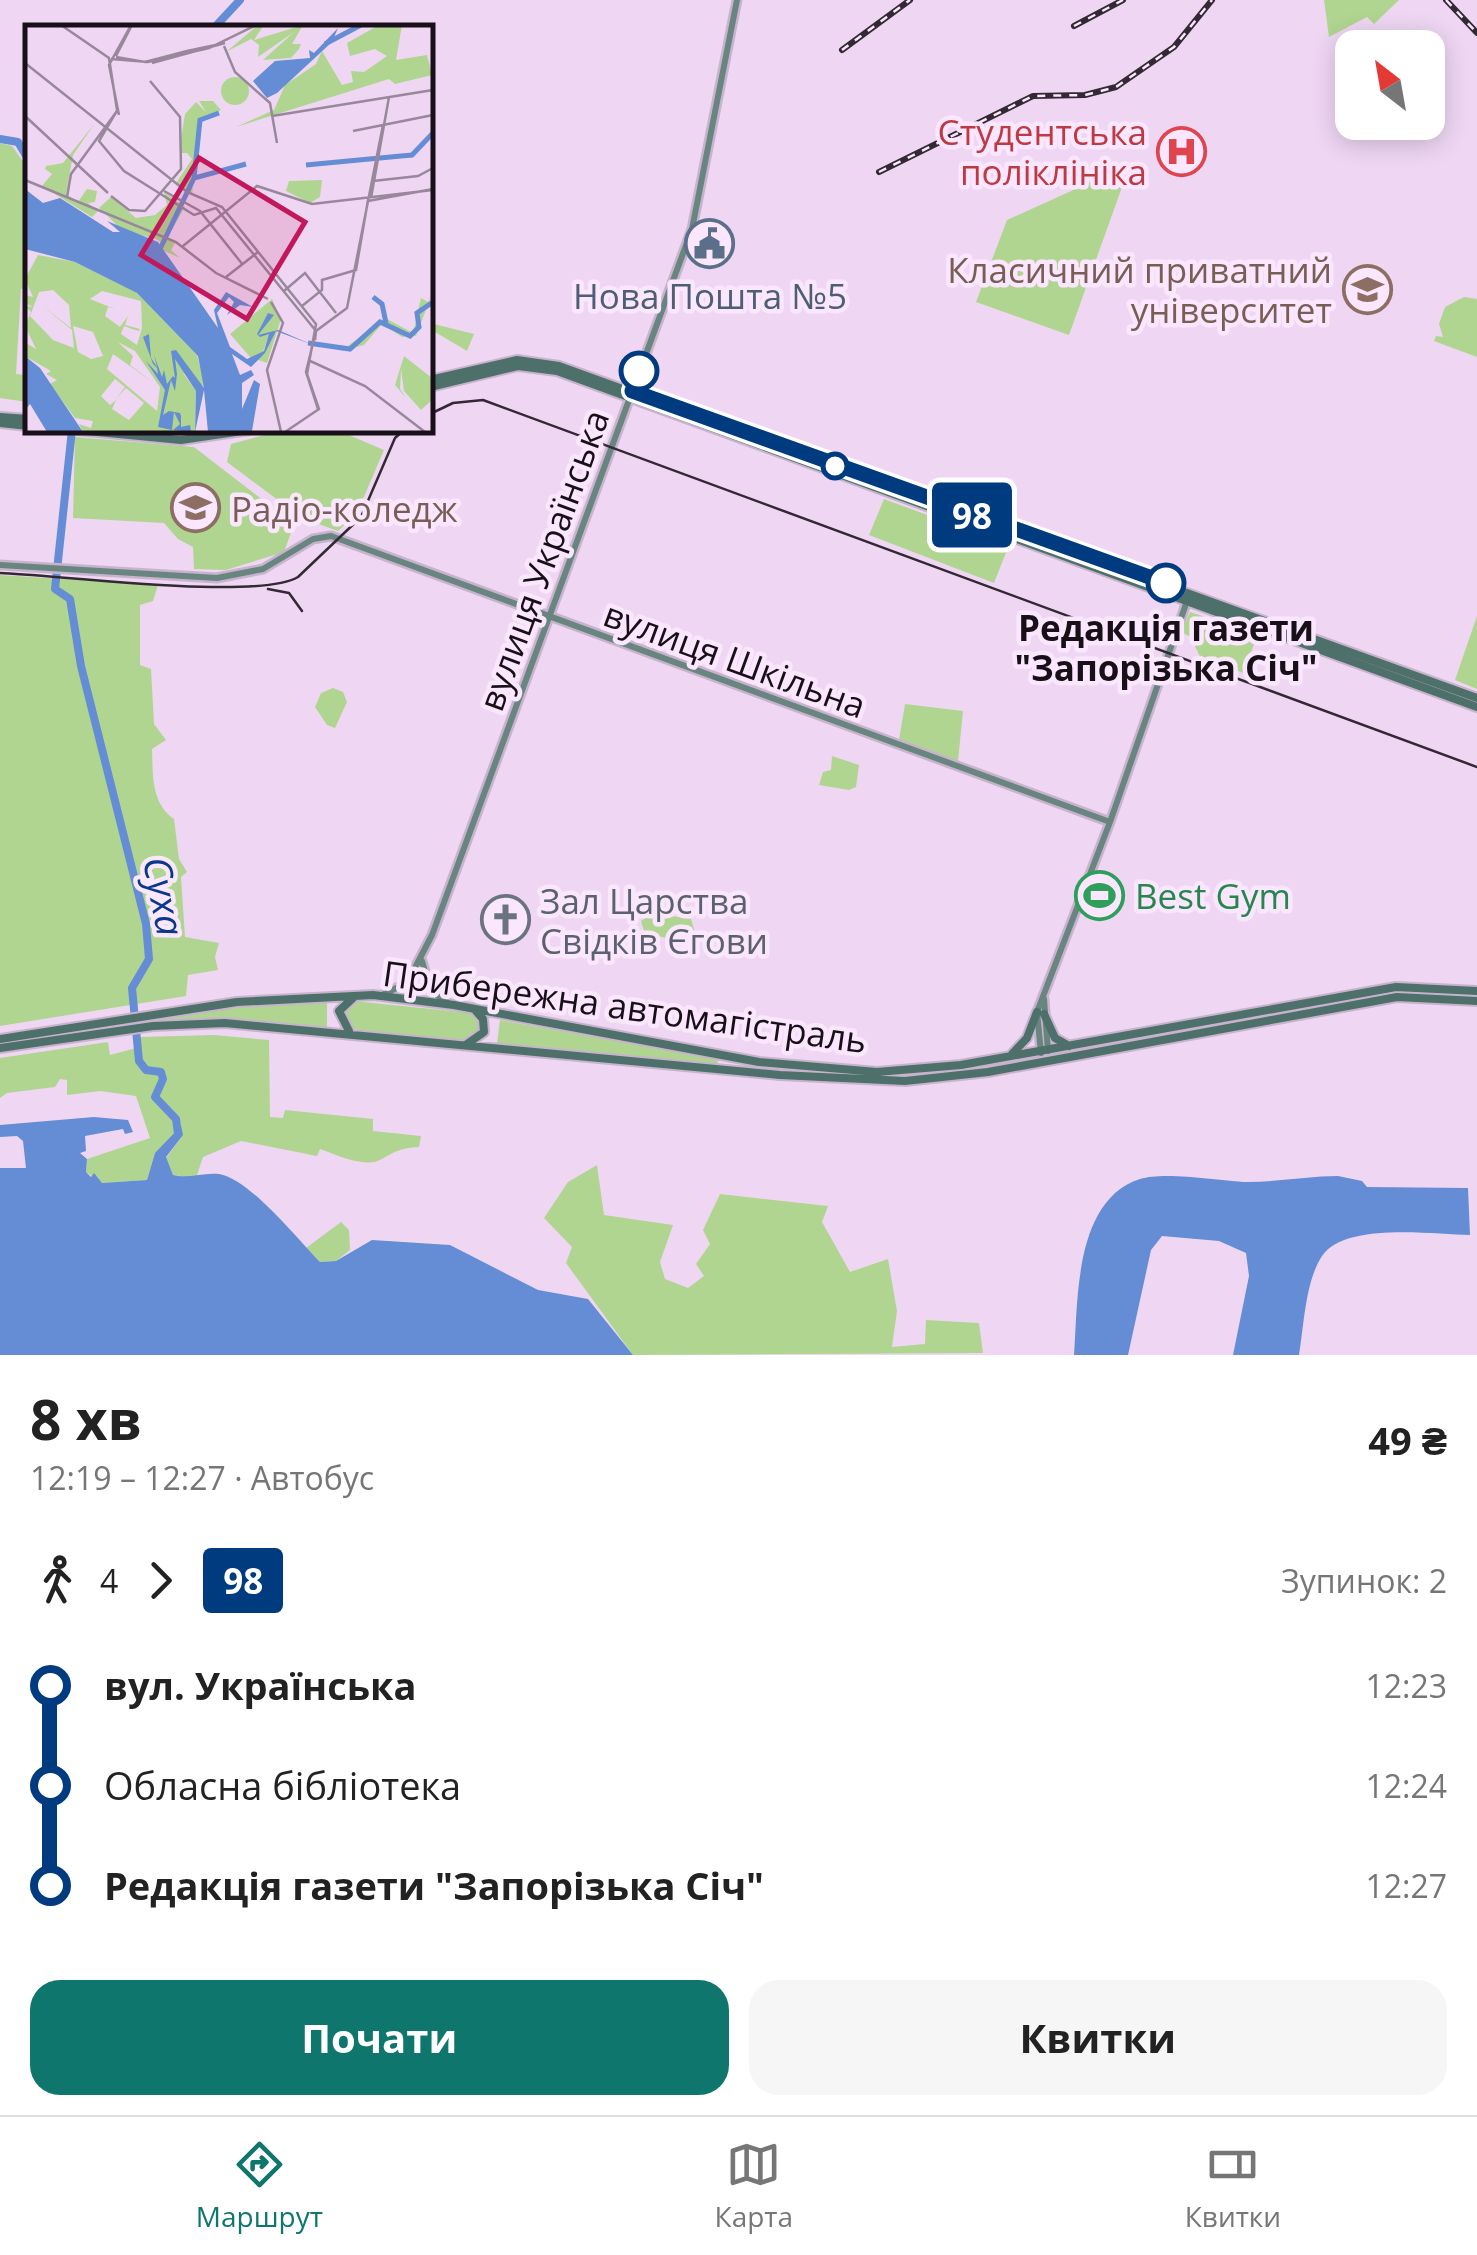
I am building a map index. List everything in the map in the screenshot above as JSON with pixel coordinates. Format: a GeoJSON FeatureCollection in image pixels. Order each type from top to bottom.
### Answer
{"type":"FeatureCollection","features":[{"type":"Feature","properties":{"kind":"main road","name":"вулиця Українська"},"geometry":{"type":"LineString","coordinates":[[373,995],[401,988],[422,959],[692,228],[737,0]]}},
{"type":"Feature","properties":{"kind":"main road"},"geometry":{"type":"LineString","coordinates":[[432,383],[532,365],[631,394],[1477,698]]}},
{"type":"Feature","properties":{"kind":"main road"},"geometry":{"type":"LineString","coordinates":[[0,420],[25,422]]}},
{"type":"Feature","properties":{"kind":"main road"},"geometry":{"type":"LineString","coordinates":[[113,432],[182,436],[227,432]]}},
{"type":"Feature","properties":{"kind":"main road"},"geometry":{"type":"LineString","coordinates":[[847,473],[1477,707]]}},
{"type":"Feature","properties":{"kind":"main road","name":"вулиця Шкільна"},"geometry":{"type":"LineString","coordinates":[[0,566],[216,578],[263,568],[321,536],[344,540],[1110,822]]}},
{"type":"Feature","properties":{"kind":"main road"},"geometry":{"type":"LineString","coordinates":[[1045,1056],[1041,1013],[1044,992],[1110,822],[1187,601]]}},
{"type":"Feature","properties":{"kind":"main road"},"geometry":{"type":"LineString","coordinates":[[422,959],[430,990],[454,1005]]}},
{"type":"Feature","properties":{"kind":"main road","name":"Прибережна автомагістраль"},"geometry":{"type":"LineString","coordinates":[[152,1021],[225,1023],[834,1080],[948,1078],[1107,1044],[1118,1037],[1396,987],[1477,991]]}},
{"type":"Feature","properties":{"kind":"main road"},"geometry":{"type":"LineString","coordinates":[[352,1034],[340,1021],[339,1011],[342,1004],[358,995]]}},
{"type":"Feature","properties":{"kind":"main road","name":"Прибережна автомагістраль"},"geometry":{"type":"LineString","coordinates":[[0,1048],[280,997],[373,995],[454,1005],[759,1062],[877,1072],[1045,1056],[1070,1046],[1120,1047],[1397,997],[1477,1002]]}},
{"type":"Feature","properties":{"kind":"main road"},"geometry":{"type":"LineString","coordinates":[[467,1044],[484,1032],[483,1019],[473,1009]]}},
{"type":"Feature","properties":{"kind":"main road"},"geometry":{"type":"LineString","coordinates":[[1041,1013],[1051,1033],[1070,1046]]}},
{"type":"Feature","properties":{"kind":"main road"},"geometry":{"type":"LineString","coordinates":[[1007,1058],[1027,1038],[1041,1013]]}},
{"type":"Feature","properties":{"kind":"main road","name":"Прибережна автомагістраль"},"geometry":{"type":"LineString","coordinates":[[0,1039],[119,1026]]}},
{"type":"Feature","properties":{"kind":"main road"},"geometry":{"type":"LineString","coordinates":[[1118,1037],[1120,1047]]}},
{"type":"Feature","properties":{"kind":"main road"},"geometry":{"type":"LineString","coordinates":[[961,1066],[959,1072],[964,1076]]}},
{"type":"Feature","properties":{"kind":"main road"},"geometry":{"type":"LineString","coordinates":[[946,1068],[951,1073],[948,1078]]}},
{"type":"Feature","properties":{"kind":"green space"},"geometry":{"type":"Polygon","coordinates":[[[1324,0],[1399,0],[1374,24],[1367,17],[1335,30],[1329,37],[1324,0]]]}},
{"type":"Feature","properties":{"kind":"green space"},"geometry":{"type":"Polygon","coordinates":[[[0,143],[12,146],[25,164],[25,288],[21,289],[16,374],[25,375],[25,402],[0,398],[0,143]]]}},
{"type":"Feature","properties":{"kind":"green space"},"geometry":{"type":"Polygon","coordinates":[[[1113,172],[1126,176],[1069,335],[976,302],[1007,220],[1113,172]]]}},
{"type":"Feature","properties":{"kind":"green space"},"geometry":{"type":"Polygon","coordinates":[[[1464,297],[1477,299],[1477,357],[1434,341],[1436,336],[1443,337],[1439,324],[1445,307],[1464,297]]]}},
{"type":"Feature","properties":{"kind":"green space"},"geometry":{"type":"Polygon","coordinates":[[[432,324],[474,334],[467,351],[432,330],[432,324]]]}},
{"type":"Feature","properties":{"kind":"green space"},"geometry":{"type":"Polygon","coordinates":[[[276,432],[342,432],[384,450],[357,513],[338,531],[302,518],[227,462],[231,444],[276,432]]]}},
{"type":"Feature","properties":{"kind":"green space"},"geometry":{"type":"Polygon","coordinates":[[[75,437],[194,447],[294,524],[284,552],[226,570],[194,569],[193,547],[178,539],[164,523],[73,518],[75,437]]]}},
{"type":"Feature","properties":{"kind":"green space"},"geometry":{"type":"Polygon","coordinates":[[[884,499],[1009,545],[994,583],[869,535],[884,499]]]}},
{"type":"Feature","properties":{"kind":"green space"},"geometry":{"type":"Polygon","coordinates":[[[0,575],[158,585],[153,601],[140,605],[140,665],[151,669],[154,724],[166,740],[152,749],[155,788],[161,805],[174,819],[179,859],[187,872],[181,877],[185,937],[219,943],[215,957],[218,970],[188,975],[186,996],[0,1026],[0,575]]]}},
{"type":"Feature","properties":{"kind":"green space"},"geometry":{"type":"Polygon","coordinates":[[[1190,612],[1258,634],[1243,673],[1199,655],[1191,637],[1181,632],[1190,612]]]}},
{"type":"Feature","properties":{"kind":"green space"},"geometry":{"type":"Polygon","coordinates":[[[1477,616],[1477,689],[1455,680],[1477,616]]]}},
{"type":"Feature","properties":{"kind":"green space"},"geometry":{"type":"Polygon","coordinates":[[[333,688],[343,692],[347,702],[335,728],[327,725],[315,707],[321,693],[333,688]]]}},
{"type":"Feature","properties":{"kind":"green space"},"geometry":{"type":"Polygon","coordinates":[[[905,704],[963,711],[958,761],[899,740],[905,704]]]}},
{"type":"Feature","properties":{"kind":"green space"},"geometry":{"type":"Polygon","coordinates":[[[832,756],[859,765],[856,787],[849,790],[819,785],[823,772],[831,770],[832,756]]]}},
{"type":"Feature","properties":{"kind":"green space"},"geometry":{"type":"Polygon","coordinates":[[[652,913],[691,919],[696,935],[684,941],[645,934],[641,921],[652,913]]]}},
{"type":"Feature","properties":{"kind":"green space"},"geometry":{"type":"Polygon","coordinates":[[[327,999],[327,1028],[228,1019],[136,1022],[248,1005],[327,999]]]}},
{"type":"Feature","properties":{"kind":"green space"},"geometry":{"type":"Polygon","coordinates":[[[354,1001],[471,1013],[481,1027],[468,1042],[352,1029],[341,1013],[354,1001]]]}},
{"type":"Feature","properties":{"kind":"green space"},"geometry":{"type":"Polygon","coordinates":[[[500,1020],[718,1059],[717,1066],[497,1043],[500,1020]]]}},
{"type":"Feature","properties":{"kind":"green space"},"geometry":{"type":"Polygon","coordinates":[[[214,1035],[269,1040],[270,1117],[283,1118],[285,1110],[373,1119],[373,1131],[421,1136],[419,1147],[368,1162],[320,1149],[317,1156],[241,1141],[203,1157],[196,1178],[173,1175],[166,1158],[183,1135],[155,1153],[147,1180],[102,1183],[86,1172],[87,1159],[150,1138],[136,1096],[100,1091],[67,1095],[67,1080],[60,1079],[55,1087],[7,1093],[0,1098],[0,1058],[108,1042],[110,1055],[140,1047],[139,1037],[214,1035]]]}},
{"type":"Feature","properties":{"kind":"green space"},"geometry":{"type":"Polygon","coordinates":[[[597,1165],[604,1215],[673,1225],[660,1262],[665,1279],[688,1288],[704,1276],[696,1264],[710,1244],[703,1230],[720,1194],[828,1206],[822,1222],[850,1272],[888,1259],[897,1311],[892,1347],[925,1344],[926,1320],[979,1323],[983,1353],[633,1355],[566,1263],[572,1247],[544,1218],[568,1182],[597,1165]]]}},
{"type":"Feature","properties":{"kind":"green space"},"geometry":{"type":"Polygon","coordinates":[[[341,1222],[349,1230],[350,1250],[336,1261],[320,1262],[306,1248],[341,1222]]]}},
{"type":"Feature","properties":{"kind":"water"},"geometry":{"type":"Polygon","coordinates":[[[94,1117],[128,1120],[133,1132],[125,1134],[123,1129],[85,1136],[86,1151],[80,1153],[87,1159],[86,1172],[91,1177],[94,1173],[102,1183],[147,1180],[155,1153],[181,1126],[183,1135],[166,1157],[173,1175],[219,1174],[231,1178],[259,1198],[320,1262],[336,1261],[372,1240],[450,1245],[538,1290],[588,1299],[633,1355],[0,1355],[0,1168],[26,1168],[23,1141],[17,1136],[0,1137],[0,1125],[94,1117]]]}},
{"type":"Feature","properties":{"kind":"water"},"geometry":{"type":"Polygon","coordinates":[[[1163,1176],[1247,1182],[1338,1176],[1362,1181],[1367,1187],[1468,1188],[1470,1235],[1390,1232],[1349,1238],[1333,1245],[1322,1256],[1312,1278],[1299,1355],[1233,1355],[1249,1276],[1246,1253],[1219,1241],[1162,1236],[1151,1250],[1128,1355],[1074,1355],[1084,1255],[1102,1208],[1118,1190],[1140,1179],[1163,1176]]]}},
{"type":"Feature","properties":{"kind":"waterway","name":"Суха"},"geometry":{"type":"LineString","coordinates":[[217,25],[240,0]]}},
{"type":"Feature","properties":{"kind":"waterway"},"geometry":{"type":"LineString","coordinates":[[0,139],[18,142],[25,154]]}},
{"type":"Feature","properties":{"kind":"waterway","name":"Суха"},"geometry":{"type":"LineString","coordinates":[[72,432],[55,589],[70,599],[81,666],[146,924],[149,959],[132,988],[139,1061],[146,1070],[161,1072],[163,1079],[155,1097],[176,1119],[178,1134]]}},
{"type":"Feature","properties":{"kind":"tram line"},"geometry":{"type":"LineString","coordinates":[[432,413],[453,403],[483,400],[1477,767]]}},
{"type":"Feature","properties":{"kind":"tram line"},"geometry":{"type":"LineString","coordinates":[[0,573],[201,587],[276,584],[298,577],[361,517],[395,438],[402,432]]}},
{"type":"Feature","properties":{"kind":"tram line"},"geometry":{"type":"LineString","coordinates":[[268,589],[289,593],[302,611]]}},
{"type":"Feature","properties":{"kind":"railway"},"geometry":{"type":"LineString","coordinates":[[842,50],[910,0]]}},
{"type":"Feature","properties":{"kind":"railway"},"geometry":{"type":"LineString","coordinates":[[1074,26],[1123,0]]}},
{"type":"Feature","properties":{"kind":"railway"},"geometry":{"type":"LineString","coordinates":[[879,172],[1033,96],[1085,95],[1116,87],[1174,47],[1212,0]]}},
{"type":"Feature","properties":{"kind":"railway"},"geometry":{"type":"LineString","coordinates":[[1446,0],[1477,33]]}},
{"type":"Feature","properties":{"kind":"bus line","name":"98"},"geometry":{"type":"LineString","coordinates":[[639,371],[632,391],[1166,583]]}},
{"type":"Feature","properties":{"kind":"place","name":"Студентська поліклініка"},"geometry":{"type":"Point","coordinates":[1182,151]}},
{"type":"Feature","properties":{"kind":"place","name":"Нова Пошта №5"},"geometry":{"type":"Point","coordinates":[710,243]}},
{"type":"Feature","properties":{"kind":"place","name":"Класичний приватний університет"},"geometry":{"type":"Point","coordinates":[1367,289]}},
{"type":"Feature","properties":{"kind":"place","name":"Радіо-коледж"},"geometry":{"type":"Point","coordinates":[196,508]}},
{"type":"Feature","properties":{"kind":"place","name":"Редакція газети \"Запорізька Січ\""},"geometry":{"type":"Point","coordinates":[1166,583]}},
{"type":"Feature","properties":{"kind":"place","name":"Best Gym"},"geometry":{"type":"Point","coordinates":[1100,895]}},
{"type":"Feature","properties":{"kind":"place","name":"Зал Царства Свідків Єгови"},"geometry":{"type":"Point","coordinates":[505,920]}}]}
